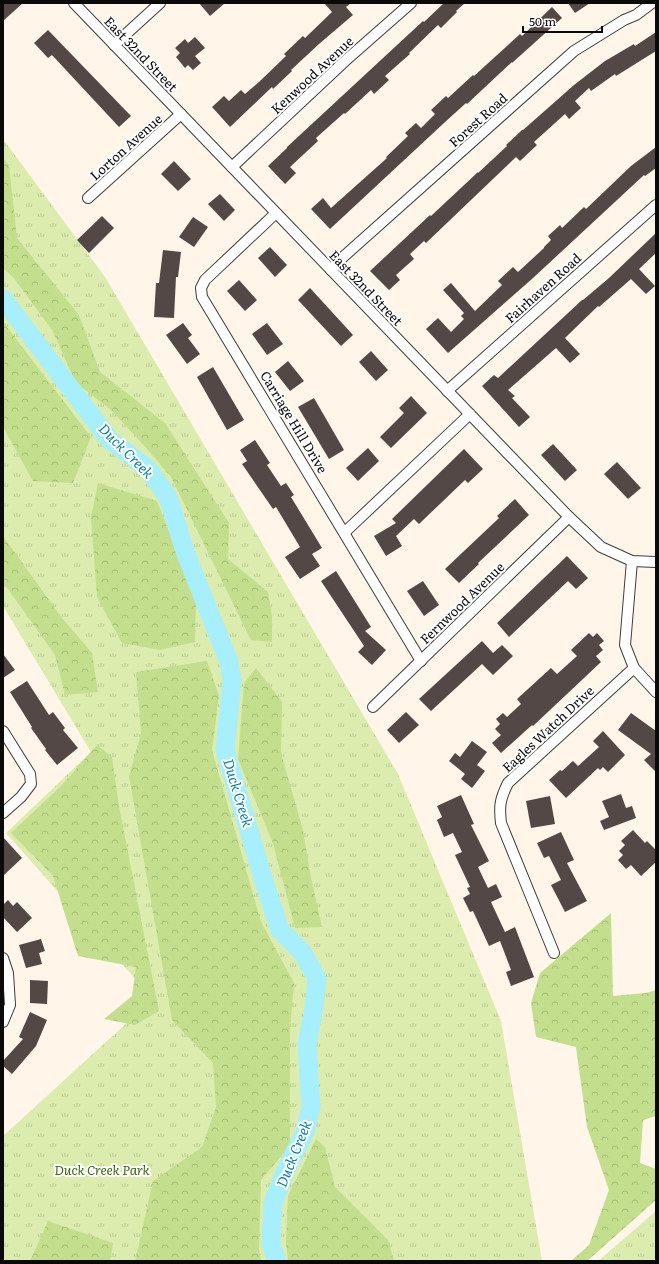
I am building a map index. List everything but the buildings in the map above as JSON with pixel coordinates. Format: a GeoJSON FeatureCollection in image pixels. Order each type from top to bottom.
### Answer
{"type":"FeatureCollection","features":[{"type":"Feature","properties":{"kind":"street","name":"East 32nd Street"},"geometry":{"type":"LineString","coordinates":[[74,3],[569,517],[601,547],[632,560],[656,562]]}},
{"type":"Feature","properties":{"kind":"street"},"geometry":{"type":"LineString","coordinates":[[114,44],[160,3]]}},
{"type":"Feature","properties":{"kind":"street","name":"Kenwood Avenue"},"geometry":{"type":"LineString","coordinates":[[232,167],[345,61],[411,3]]}},
{"type":"Feature","properties":{"kind":"street","name":"Forest Road"},"geometry":{"type":"LineString","coordinates":[[331,270],[342,258],[574,51],[624,20],[636,15],[652,3]]}},
{"type":"Feature","properties":{"kind":"street","name":"Lorton Avenue"},"geometry":{"type":"LineString","coordinates":[[88,198],[181,114]]}},
{"type":"Feature","properties":{"kind":"street","name":"Fairhaven Road"},"geometry":{"type":"LineString","coordinates":[[447,391],[656,205]]}},
{"type":"Feature","properties":{"kind":"street","name":"Carriage Hill Drive"},"geometry":{"type":"LineString","coordinates":[[276,213],[205,280],[201,288],[202,297],[345,532],[421,661]]}},
{"type":"Feature","properties":{"kind":"street"},"geometry":{"type":"LineString","coordinates":[[345,532],[470,414]]}},
{"type":"Feature","properties":{"kind":"street","name":"Fernwood Avenue"},"geometry":{"type":"LineString","coordinates":[[373,707],[569,517]]}},
{"type":"Feature","properties":{"kind":"street"},"geometry":{"type":"LineString","coordinates":[[632,560],[625,645],[634,668],[656,692]]}},
{"type":"Feature","properties":{"kind":"street","name":"Eagles Watch Drive"},"geometry":{"type":"LineString","coordinates":[[554,953],[501,823],[499,807],[502,795],[508,783],[634,668]]}},
{"type":"Feature","properties":{"kind":"street"},"geometry":{"type":"LineString","coordinates":[[3,731],[30,774],[31,784],[21,797],[3,813]]}},
{"type":"Feature","properties":{"kind":"street"},"geometry":{"type":"LineString","coordinates":[[3,958],[8,973],[10,1005],[3,1022]]}},
{"type":"Feature","properties":{"kind":"green space","name":"Duck Creek Park"},"geometry":{"type":"Polygon","coordinates":[[[3,139],[105,277],[398,774],[501,1021],[542,1261],[3,1261],[3,1136],[153,999],[6,833],[91,752],[3,606],[3,139]]]}},
{"type":"Feature","properties":{"kind":"green space"},"geometry":{"type":"Polygon","coordinates":[[[3,158],[9,165],[17,238],[79,315],[100,372],[165,423],[229,523],[228,559],[268,592],[272,616],[272,642],[251,640],[171,477],[110,409],[76,383],[52,330],[13,277],[3,268],[3,158]]]}},
{"type":"Feature","properties":{"kind":"green space"},"geometry":{"type":"Polygon","coordinates":[[[3,322],[91,437],[73,483],[33,481],[3,427],[3,322]]]}},
{"type":"Feature","properties":{"kind":"green space"},"geometry":{"type":"Polygon","coordinates":[[[98,483],[157,501],[196,600],[195,642],[160,650],[122,643],[97,597],[91,518],[98,483]]]}},
{"type":"Feature","properties":{"kind":"green space"},"geometry":{"type":"Polygon","coordinates":[[[3,536],[62,618],[92,653],[98,692],[65,695],[55,655],[3,582],[3,536]]]}},
{"type":"Feature","properties":{"kind":"green space"},"geometry":{"type":"Polygon","coordinates":[[[207,661],[219,696],[212,750],[261,922],[294,983],[290,1029],[290,1146],[261,1180],[259,1249],[261,1261],[135,1261],[153,1181],[202,1147],[216,1107],[213,1063],[172,1020],[129,776],[141,733],[136,672],[207,661]]]}},
{"type":"Feature","properties":{"kind":"green space"},"geometry":{"type":"Polygon","coordinates":[[[256,668],[282,702],[281,753],[303,830],[311,878],[322,927],[295,928],[273,843],[238,759],[244,683],[256,668]]]}},
{"type":"Feature","properties":{"kind":"green space"},"geometry":{"type":"Polygon","coordinates":[[[97,745],[112,757],[119,806],[159,1011],[135,1025],[104,1019],[132,996],[136,967],[78,956],[53,876],[11,833],[61,786],[97,745]]]}},
{"type":"Feature","properties":{"kind":"green space"},"geometry":{"type":"Polygon","coordinates":[[[611,913],[613,996],[646,993],[656,990],[656,1116],[643,1120],[640,1163],[656,1169],[656,1200],[587,1261],[571,1261],[589,1245],[609,1190],[587,1127],[576,1047],[536,1037],[531,1003],[540,973],[611,913]]]}},
{"type":"Feature","properties":{"kind":"green space"},"geometry":{"type":"Polygon","coordinates":[[[316,1139],[325,1147],[335,1187],[388,1240],[394,1261],[288,1261],[286,1243],[288,1196],[316,1139]]]}},
{"type":"Feature","properties":{"kind":"green space"},"geometry":{"type":"Polygon","coordinates":[[[656,1211],[656,1261],[598,1261],[656,1211]]]}},
{"type":"Feature","properties":{"kind":"green space"},"geometry":{"type":"Polygon","coordinates":[[[48,1221],[113,1243],[110,1261],[30,1261],[48,1221]]]}},
{"type":"Feature","properties":{"kind":"waterway","name":"Duck Creek"},"geometry":{"type":"LineString","coordinates":[[3,299],[109,439],[148,469],[168,497],[186,554],[229,662],[232,680],[225,750],[280,930],[303,953],[317,979],[314,1008],[307,1045],[311,1108],[305,1132],[285,1172],[273,1203],[271,1244],[277,1261]]}}]}
